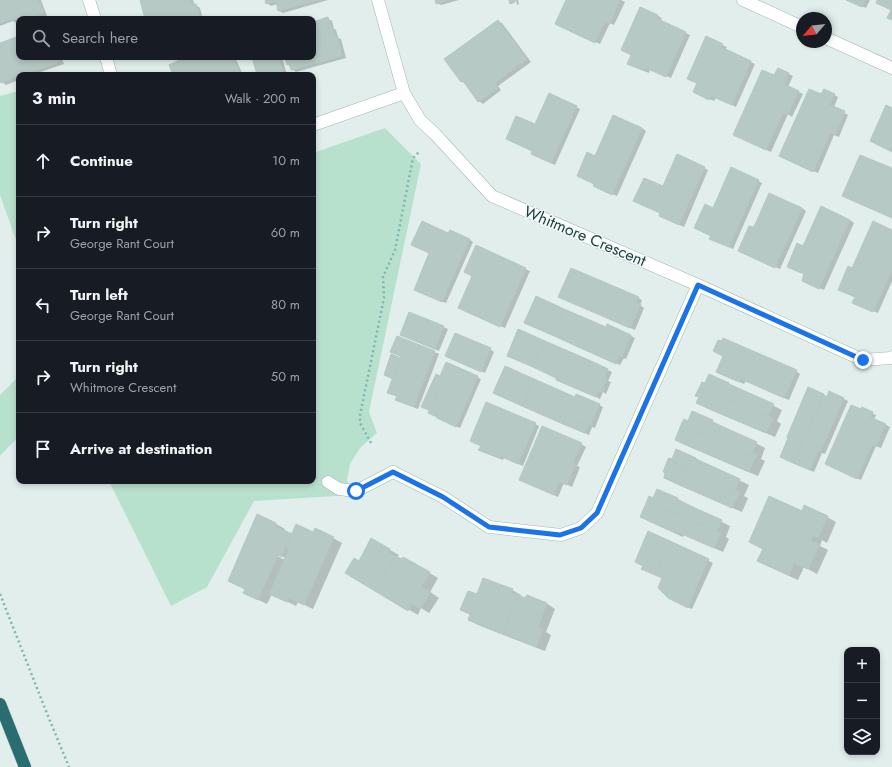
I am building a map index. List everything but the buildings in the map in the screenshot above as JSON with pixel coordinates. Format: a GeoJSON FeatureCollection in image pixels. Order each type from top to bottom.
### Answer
{"type":"FeatureCollection","features":[{"type":"Feature","properties":{"kind":"highway"},"geometry":{"type":"LineString","coordinates":[[0,704],[25,767]]}},
{"type":"Feature","properties":{"kind":"street"},"geometry":{"type":"LineString","coordinates":[[89,0],[93,16]]}},
{"type":"Feature","properties":{"kind":"street","name":"Whitmore Crescent"},"geometry":{"type":"LineString","coordinates":[[378,0],[404,92],[420,120],[435,134],[492,196],[698,285],[863,360],[892,357]]}},
{"type":"Feature","properties":{"kind":"street"},"geometry":{"type":"LineString","coordinates":[[743,0],[796,24]]}},
{"type":"Feature","properties":{"kind":"street"},"geometry":{"type":"LineString","coordinates":[[832,41],[892,68]]}},
{"type":"Feature","properties":{"kind":"street"},"geometry":{"type":"LineString","coordinates":[[107,60],[110,72]]}},
{"type":"Feature","properties":{"kind":"street"},"geometry":{"type":"LineString","coordinates":[[316,124],[404,92]]}},
{"type":"Feature","properties":{"kind":"street"},"geometry":{"type":"LineString","coordinates":[[328,482],[339,489],[356,491],[393,472],[443,497],[489,527],[560,535],[581,528],[597,513],[698,285]]}},
{"type":"Feature","properties":{"kind":"path"},"geometry":{"type":"LineString","coordinates":[[371,443],[360,423],[360,415],[384,298],[383,277],[395,250],[413,158],[419,152]]}},
{"type":"Feature","properties":{"kind":"path"},"geometry":{"type":"LineString","coordinates":[[0,594],[48,716],[70,767]]}},
{"type":"Feature","properties":{"kind":"green space"},"geometry":{"type":"Polygon","coordinates":[[[16,92],[16,240],[0,195],[0,96],[16,92]]]}},
{"type":"Feature","properties":{"kind":"green space"},"geometry":{"type":"Polygon","coordinates":[[[385,128],[421,164],[369,412],[377,433],[360,448],[350,464],[347,480],[352,495],[254,501],[207,587],[171,606],[110,484],[316,484],[316,152],[385,128]]]}},
{"type":"Feature","properties":{"kind":"green space"},"geometry":{"type":"Polygon","coordinates":[[[16,379],[16,439],[0,456],[0,395],[16,379]]]}},
{"type":"Feature","properties":{"kind":"route"},"geometry":{"type":"LineString","coordinates":[[356,491],[393,472],[443,497],[489,527],[560,535],[581,528],[597,513],[698,285],[863,360]]}}]}
